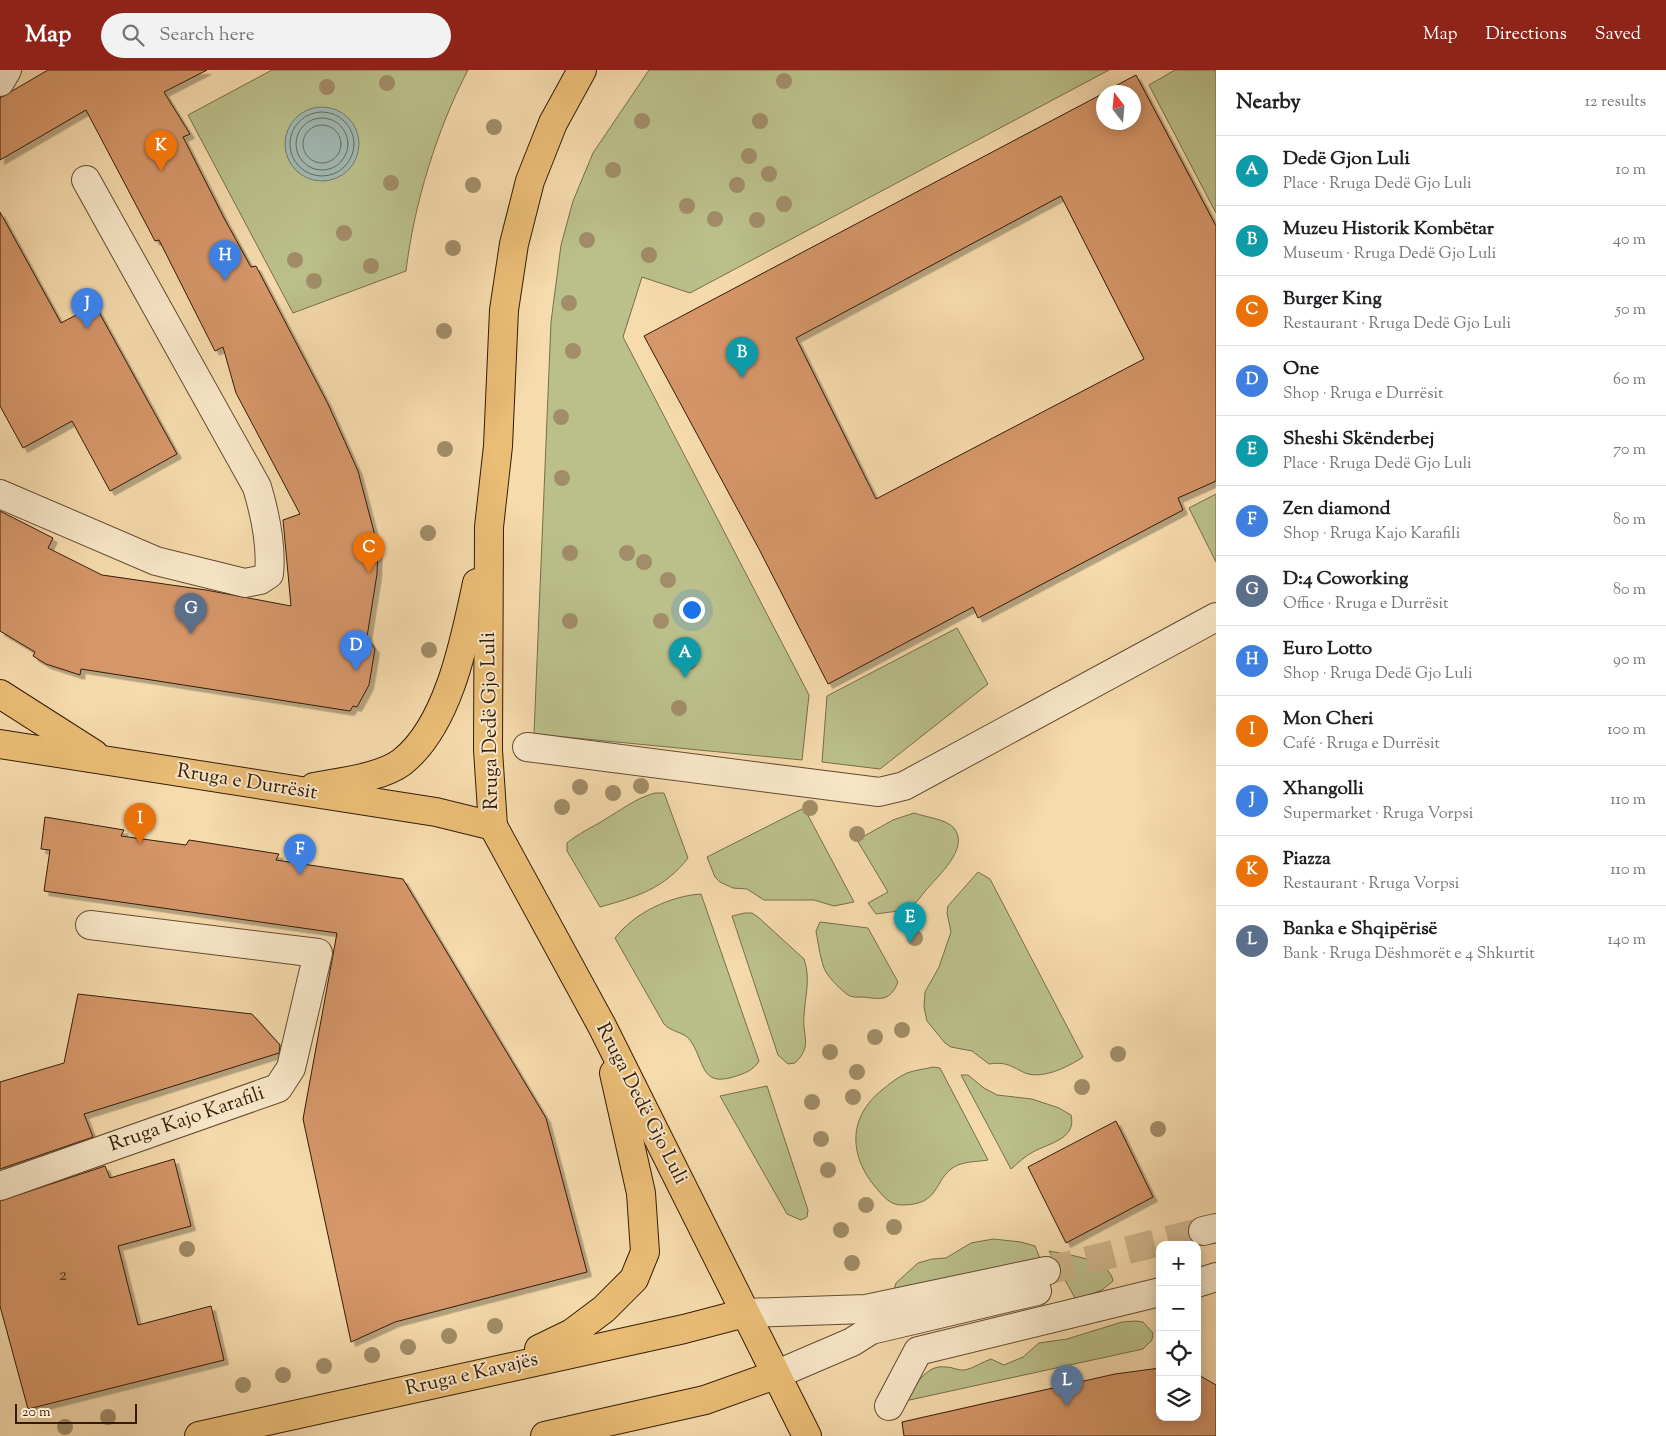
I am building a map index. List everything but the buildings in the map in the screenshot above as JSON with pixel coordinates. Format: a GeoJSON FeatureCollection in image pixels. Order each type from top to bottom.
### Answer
{"type":"FeatureCollection","features":[{"type":"Feature","properties":{"kind":"main road","name":"Rruga Dedë Gjo Luli"},"geometry":{"type":"LineString","coordinates":[[582,70],[553,123],[530,181],[514,244],[504,310],[498,446],[489,528],[488,750],[494,826],[602,1026],[807,1436]]}},
{"type":"Feature","properties":{"kind":"main road"},"geometry":{"type":"LineString","coordinates":[[298,791],[384,771],[401,763],[420,743],[446,700],[467,630],[489,528]]}},
{"type":"Feature","properties":{"kind":"main road"},"geometry":{"type":"LineString","coordinates":[[0,694],[104,760]]}},
{"type":"Feature","properties":{"kind":"main road","name":"Rruga e Durrësit"},"geometry":{"type":"LineString","coordinates":[[0,744],[436,812],[494,826]]}},
{"type":"Feature","properties":{"kind":"main road"},"geometry":{"type":"LineString","coordinates":[[493,1370],[572,1334],[604,1309],[634,1279],[644,1252],[641,1193],[602,1026]]}},
{"type":"Feature","properties":{"kind":"main road","name":"Rruga e Kavajës"},"geometry":{"type":"LineString","coordinates":[[199,1436],[684,1329],[746,1313]]}},
{"type":"Feature","properties":{"kind":"main road"},"geometry":{"type":"LineString","coordinates":[[545,1436],[705,1400],[770,1363]]}},
{"type":"Feature","properties":{"kind":"street"},"geometry":{"type":"LineString","coordinates":[[0,82],[7,70]]}},
{"type":"Feature","properties":{"kind":"street"},"geometry":{"type":"LineString","coordinates":[[0,494],[156,561],[245,583],[260,580],[269,574],[270,560],[265,517],[257,487],[86,180]]}},
{"type":"Feature","properties":{"kind":"street"},"geometry":{"type":"LineString","coordinates":[[527,747],[879,792],[912,782],[1216,617]]}},
{"type":"Feature","properties":{"kind":"street","name":"Rruga Kajo Karafili"},"geometry":{"type":"LineString","coordinates":[[0,1186],[278,1088],[291,1068],[318,953],[90,925]]}},
{"type":"Feature","properties":{"kind":"street"},"geometry":{"type":"LineString","coordinates":[[1201,1282],[1216,1277]]}},
{"type":"Feature","properties":{"kind":"street"},"geometry":{"type":"LineString","coordinates":[[746,1313],[866,1309],[1050,1279],[871,1330],[852,1342],[770,1363]]}},
{"type":"Feature","properties":{"kind":"street"},"geometry":{"type":"LineString","coordinates":[[889,1406],[918,1351],[1156,1293]]}},
{"type":"Feature","properties":{"kind":"green space"},"geometry":{"type":"Polygon","coordinates":[[[272,70],[468,70],[446,117],[428,168],[415,220],[406,271],[293,313],[188,115],[272,70]]]}},
{"type":"Feature","properties":{"kind":"green space"},"geometry":{"type":"Polygon","coordinates":[[[649,70],[1109,70],[690,293],[642,277],[623,337],[809,695],[802,760],[534,734],[551,322],[561,245],[573,201],[593,153],[649,70]]]}},
{"type":"Feature","properties":{"kind":"green space"},"geometry":{"type":"Polygon","coordinates":[[[1175,70],[1216,70],[1216,213],[1149,85],[1175,70]]]}},
{"type":"Feature","properties":{"kind":"green space"},"geometry":{"type":"Polygon","coordinates":[[[1216,494],[1216,562],[1189,508],[1216,494]]]}},
{"type":"Feature","properties":{"kind":"green space"},"geometry":{"type":"Polygon","coordinates":[[[957,628],[988,684],[880,769],[822,762],[827,696],[957,628]]]}},
{"type":"Feature","properties":{"kind":"green space"},"geometry":{"type":"Polygon","coordinates":[[[655,793],[664,793],[688,858],[679,869],[659,884],[637,895],[600,907],[567,851],[567,843],[641,798],[655,793]]]}},
{"type":"Feature","properties":{"kind":"green space"},"geometry":{"type":"Polygon","coordinates":[[[804,808],[854,902],[834,906],[814,900],[764,900],[747,889],[733,888],[720,882],[715,877],[707,857],[804,808]]]}},
{"type":"Feature","properties":{"kind":"green space"},"geometry":{"type":"Polygon","coordinates":[[[914,813],[941,820],[954,828],[958,836],[955,853],[944,870],[910,907],[876,914],[868,903],[888,892],[857,840],[893,820],[914,813]]]}},
{"type":"Feature","properties":{"kind":"green space"},"geometry":{"type":"Polygon","coordinates":[[[978,872],[990,879],[1083,1057],[1062,1069],[1036,1075],[1028,1074],[1005,1064],[989,1064],[972,1051],[951,1047],[945,1043],[927,1021],[924,1007],[925,992],[939,967],[951,932],[947,913],[948,906],[978,872]]]}},
{"type":"Feature","properties":{"kind":"green space"},"geometry":{"type":"Polygon","coordinates":[[[701,894],[759,1061],[745,1073],[722,1079],[709,1075],[687,1037],[664,1024],[615,938],[632,921],[654,907],[677,898],[701,894]]]}},
{"type":"Feature","properties":{"kind":"green space"},"geometry":{"type":"Polygon","coordinates":[[[752,913],[758,917],[804,959],[807,974],[804,1016],[806,1041],[804,1051],[795,1063],[788,1064],[778,1055],[732,916],[752,913]]]}},
{"type":"Feature","properties":{"kind":"green space"},"geometry":{"type":"Polygon","coordinates":[[[820,922],[868,928],[898,982],[892,993],[884,998],[854,997],[848,995],[836,985],[826,972],[821,958],[816,931],[820,922]]]}},
{"type":"Feature","properties":{"kind":"green space"},"geometry":{"type":"Polygon","coordinates":[[[933,1067],[940,1068],[988,1160],[954,1167],[947,1172],[935,1191],[924,1201],[915,1204],[898,1205],[882,1195],[861,1164],[856,1138],[858,1125],[871,1101],[900,1076],[933,1067]]]}},
{"type":"Feature","properties":{"kind":"green space"},"geometry":{"type":"Polygon","coordinates":[[[961,1075],[968,1075],[984,1088],[997,1095],[1032,1099],[1059,1108],[1071,1115],[1072,1123],[1070,1130],[1060,1139],[1030,1154],[1011,1169],[961,1075]]]}},
{"type":"Feature","properties":{"kind":"green space"},"geometry":{"type":"Polygon","coordinates":[[[767,1086],[808,1210],[807,1217],[801,1220],[787,1214],[720,1096],[767,1086]]]}},
{"type":"Feature","properties":{"kind":"green space"},"geometry":{"type":"Polygon","coordinates":[[[993,1239],[1021,1242],[1035,1246],[1041,1261],[893,1294],[896,1283],[918,1263],[946,1258],[971,1243],[993,1239]]]}},
{"type":"Feature","properties":{"kind":"green space"},"geometry":{"type":"Polygon","coordinates":[[[1049,1251],[1077,1256],[1096,1263],[1110,1274],[1113,1281],[1102,1290],[1076,1300],[1049,1251]]]}},
{"type":"Feature","properties":{"kind":"green space"},"geometry":{"type":"Polygon","coordinates":[[[1122,1322],[1143,1322],[1153,1333],[1152,1340],[1143,1349],[905,1401],[921,1378],[932,1369],[946,1367],[965,1370],[991,1359],[1004,1365],[1023,1357],[1039,1343],[1067,1339],[1122,1322]]]}},
{"type":"Feature","properties":{"kind":"water"},"geometry":{"type":"Polygon","coordinates":[[[315,107],[329,107],[343,113],[353,123],[359,137],[357,158],[343,175],[329,181],[315,181],[301,175],[291,165],[285,151],[285,137],[291,123],[301,113],[315,107]]]}},
{"type":"Feature","properties":{"kind":"tunnel"},"geometry":{"type":"LineString","coordinates":[[1046,1271],[1203,1231]]}},
{"type":"Feature","properties":{"kind":"place","name":"Piazza"},"geometry":{"type":"Point","coordinates":[161,171]}},
{"type":"Feature","properties":{"kind":"place","name":"Euro Lotto"},"geometry":{"type":"Point","coordinates":[225,281]}},
{"type":"Feature","properties":{"kind":"place","name":"Xhangolli"},"geometry":{"type":"Point","coordinates":[87,329]}},
{"type":"Feature","properties":{"kind":"place","name":"Muzeu Historik Kombëtar"},"geometry":{"type":"Point","coordinates":[742,378]}},
{"type":"Feature","properties":{"kind":"place","name":"Burger King"},"geometry":{"type":"Point","coordinates":[369,573]}},
{"type":"Feature","properties":{"kind":"place","name":"D:4 Coworking"},"geometry":{"type":"Point","coordinates":[191,634]}},
{"type":"Feature","properties":{"kind":"place","name":"One"},"geometry":{"type":"Point","coordinates":[356,671]}},
{"type":"Feature","properties":{"kind":"place","name":"Dedë Gjon Luli"},"geometry":{"type":"Point","coordinates":[685,678]}},
{"type":"Feature","properties":{"kind":"place","name":"Mon Cheri"},"geometry":{"type":"Point","coordinates":[140,844]}},
{"type":"Feature","properties":{"kind":"place","name":"Zen diamond"},"geometry":{"type":"Point","coordinates":[300,875]}},
{"type":"Feature","properties":{"kind":"place","name":"Sheshi Skënderbej"},"geometry":{"type":"Point","coordinates":[910,943]}},
{"type":"Feature","properties":{"kind":"place","name":"Banka e Shqipërisë"},"geometry":{"type":"Point","coordinates":[1067,1406]}}]}
